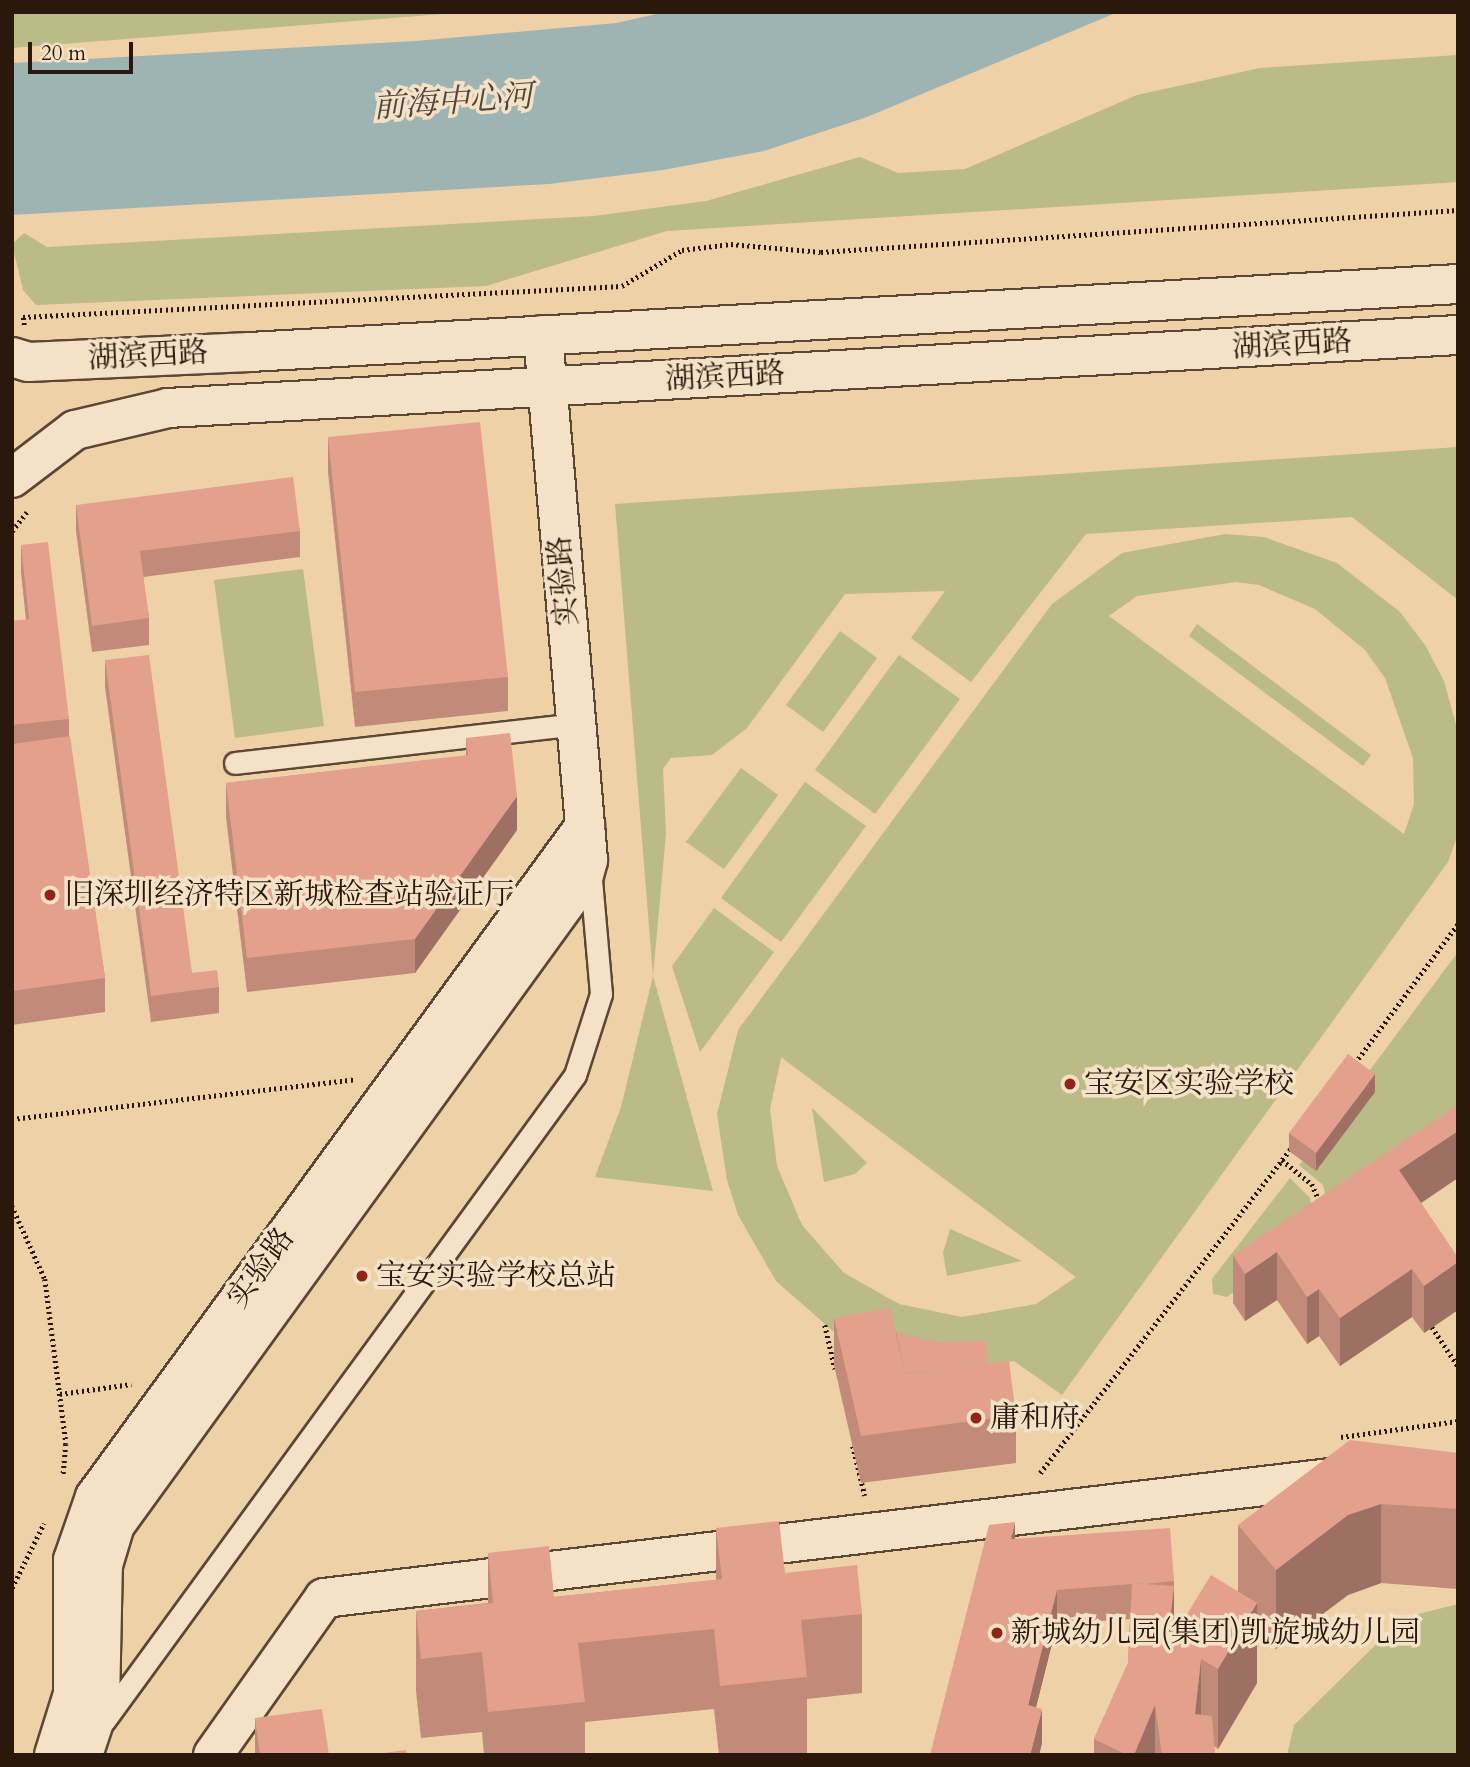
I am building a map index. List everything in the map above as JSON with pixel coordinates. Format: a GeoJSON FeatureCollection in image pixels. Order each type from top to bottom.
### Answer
{"type":"FeatureCollection","features":[{"type":"Feature","properties":{"kind":"street","name":"湖滨西路"},"geometry":{"type":"LineString","coordinates":[[20,359],[250,352],[1458,284]]}},
{"type":"Feature","properties":{"kind":"street","name":"实验路"},"geometry":{"type":"LineString","coordinates":[[87,1747],[104,1673],[103,1565],[115,1525],[573,895],[587,843],[543,335]]}},
{"type":"Feature","properties":{"kind":"street","name":"湖滨西路"},"geometry":{"type":"LineString","coordinates":[[12,478],[51,445],[103,420],[249,403],[1458,335]]}},
{"type":"Feature","properties":{"kind":"street"},"geometry":{"type":"LineString","coordinates":[[249,403],[234,398],[226,377],[232,359],[250,352]]}},
{"type":"Feature","properties":{"kind":"street","name":"实验路"},"geometry":{"type":"LineString","coordinates":[[54,1755],[73,1694],[73,1560],[95,1497],[587,843]]}},
{"type":"Feature","properties":{"kind":"street"},"geometry":{"type":"LineString","coordinates":[[213,1755],[324,1598],[1389,1471]]}},
{"type":"Feature","properties":{"kind":"lane"},"geometry":{"type":"LineString","coordinates":[[235,763],[576,724]]}},
{"type":"Feature","properties":{"kind":"lane"},"geometry":{"type":"LineString","coordinates":[[87,1747],[575,1075],[601,994],[587,843]]}},
{"type":"Feature","properties":{"kind":"path","name":"湖滨西路"},"geometry":{"type":"LineString","coordinates":[[20,359],[23,317],[622,286],[682,250],[731,244],[821,252],[1458,210]]}},
{"type":"Feature","properties":{"kind":"path"},"geometry":{"type":"LineString","coordinates":[[1348,1072],[1458,924]]}},
{"type":"Feature","properties":{"kind":"path"},"geometry":{"type":"LineString","coordinates":[[12,1119],[369,1077]]}},
{"type":"Feature","properties":{"kind":"path"},"geometry":{"type":"LineString","coordinates":[[1032,1477],[1047,1470],[1297,1141]]}},
{"type":"Feature","properties":{"kind":"path"},"geometry":{"type":"LineString","coordinates":[[1282,1160],[1315,1187],[1322,1215]]}},
{"type":"Feature","properties":{"kind":"path"},"geometry":{"type":"LineString","coordinates":[[12,1206],[45,1279],[66,1444],[60,1486]]}},
{"type":"Feature","properties":{"kind":"path"},"geometry":{"type":"LineString","coordinates":[[825,1325],[837,1378]]}},
{"type":"Feature","properties":{"kind":"path"},"geometry":{"type":"LineString","coordinates":[[1432,1327],[1458,1366]]}},
{"type":"Feature","properties":{"kind":"path"},"geometry":{"type":"LineString","coordinates":[[60,1394],[136,1383]]}},
{"type":"Feature","properties":{"kind":"path"},"geometry":{"type":"LineString","coordinates":[[849,1431],[865,1496]]}},
{"type":"Feature","properties":{"kind":"path"},"geometry":{"type":"LineString","coordinates":[[853,1497],[875,1495]]}},
{"type":"Feature","properties":{"kind":"path"},"geometry":{"type":"LineString","coordinates":[[12,1588],[46,1517]]}},
{"type":"Feature","properties":{"kind":"green space"},"geometry":{"type":"Polygon","coordinates":[[[12,12],[468,12],[12,48],[12,12]]]}},
{"type":"Feature","properties":{"kind":"green space"},"geometry":{"type":"Polygon","coordinates":[[[1458,55],[1458,182],[667,231],[486,286],[36,305],[23,290],[12,244],[24,233],[47,247],[594,216],[706,201],[860,157],[898,173],[965,169],[1137,95],[1260,68],[1458,55]]]}},
{"type":"Feature","properties":{"kind":"green space"},"geometry":{"type":"Polygon","coordinates":[[[1458,447],[1458,600],[1352,517],[1086,534],[971,682],[911,638],[945,591],[845,594],[747,728],[712,755],[671,758],[663,769],[666,833],[653,976],[615,504],[1458,447]]]}},
{"type":"Feature","properties":{"kind":"green space"},"geometry":{"type":"Polygon","coordinates":[[[1225,534],[1264,537],[1337,563],[1400,612],[1425,645],[1444,681],[1458,732],[1458,834],[1448,862],[1062,1395],[1014,1361],[985,1367],[834,1332],[776,1281],[738,1215],[727,1180],[717,1114],[738,1030],[1052,604],[1122,553],[1225,534]],[[1236,582],[1137,596],[1109,616],[1404,834],[1414,804],[1413,758],[1385,678],[1365,650],[1315,609],[1259,585],[1236,582]],[[782,1058],[770,1109],[777,1166],[802,1225],[844,1273],[899,1304],[962,1317],[1036,1304],[1076,1277],[782,1058]]]}},
{"type":"Feature","properties":{"kind":"green space"},"geometry":{"type":"Polygon","coordinates":[[[303,569],[324,726],[235,738],[214,580],[303,569]]]}},
{"type":"Feature","properties":{"kind":"green space"},"geometry":{"type":"Polygon","coordinates":[[[1197,624],[1371,755],[1363,766],[1189,636],[1197,624]]]}},
{"type":"Feature","properties":{"kind":"green space"},"geometry":{"type":"Polygon","coordinates":[[[840,631],[877,658],[823,732],[786,705],[840,631]]]}},
{"type":"Feature","properties":{"kind":"green space"},"geometry":{"type":"Polygon","coordinates":[[[899,655],[960,699],[875,814],[815,770],[899,655]]]}},
{"type":"Feature","properties":{"kind":"green space"},"geometry":{"type":"Polygon","coordinates":[[[741,768],[778,795],[724,869],[686,842],[741,768]]]}},
{"type":"Feature","properties":{"kind":"green space"},"geometry":{"type":"Polygon","coordinates":[[[805,782],[866,826],[781,942],[721,898],[805,782]]]}},
{"type":"Feature","properties":{"kind":"green space"},"geometry":{"type":"Polygon","coordinates":[[[714,908],[774,952],[700,1052],[672,966],[714,908]]]}},
{"type":"Feature","properties":{"kind":"green space"},"geometry":{"type":"Polygon","coordinates":[[[1458,952],[1458,1139],[1330,1215],[1323,1185],[1299,1165],[1303,1161],[1316,1170],[1374,1092],[1361,1082],[1458,952]]]}},
{"type":"Feature","properties":{"kind":"green space"},"geometry":{"type":"Polygon","coordinates":[[[653,976],[713,1191],[595,1177],[621,1107],[653,976]]]}},
{"type":"Feature","properties":{"kind":"green space"},"geometry":{"type":"Polygon","coordinates":[[[812,1108],[867,1163],[855,1174],[824,1182],[812,1108]]]}},
{"type":"Feature","properties":{"kind":"green space"},"geometry":{"type":"Polygon","coordinates":[[[1290,1178],[1310,1198],[1318,1233],[1227,1297],[1213,1294],[1212,1279],[1290,1178]]]}},
{"type":"Feature","properties":{"kind":"green space"},"geometry":{"type":"Polygon","coordinates":[[[950,1229],[1022,1261],[947,1276],[943,1253],[950,1229]]]}},
{"type":"Feature","properties":{"kind":"green space"},"geometry":{"type":"Polygon","coordinates":[[[1458,1604],[1458,1755],[1287,1755],[1294,1725],[1403,1618],[1458,1604]]]}},
{"type":"Feature","properties":{"kind":"water","name":"前海中心河"},"geometry":{"type":"Polygon","coordinates":[[[666,12],[1118,12],[867,117],[764,151],[663,170],[549,184],[12,215],[12,63],[416,41],[616,23],[666,12]]]}},
{"type":"Feature","properties":{"kind":"building"},"geometry":{"type":"Polygon","coordinates":[[[480,422],[508,677],[355,692],[328,437],[480,422]]]}},
{"type":"Feature","properties":{"kind":"building"},"geometry":{"type":"Polygon","coordinates":[[[293,477],[300,531],[140,551],[149,618],[92,626],[76,505],[293,477]]]}},
{"type":"Feature","properties":{"kind":"building"},"geometry":{"type":"Polygon","coordinates":[[[48,542],[69,719],[12,725],[12,621],[29,619],[21,545],[48,542]]]}},
{"type":"Feature","properties":{"kind":"building"},"geometry":{"type":"Polygon","coordinates":[[[149,655],[192,973],[217,970],[219,987],[151,996],[105,660],[149,655]]]}},
{"type":"Feature","properties":{"kind":"building"},"geometry":{"type":"Polygon","coordinates":[[[510,733],[517,796],[415,939],[247,958],[226,783],[468,755],[466,738],[510,733]]]}},
{"type":"Feature","properties":{"kind":"building","name":"旧深圳经济特区新城检查站验证厅"},"geometry":{"type":"Polygon","coordinates":[[[70,736],[105,978],[12,991],[12,744],[70,736]]]}},
{"type":"Feature","properties":{"kind":"building"},"geometry":{"type":"Polygon","coordinates":[[[1348,1054],[1375,1074],[1316,1153],[1289,1133],[1348,1054]]]}},
{"type":"Feature","properties":{"kind":"building"},"geometry":{"type":"Polygon","coordinates":[[[1458,1105],[1458,1131],[1399,1170],[1458,1258],[1458,1262],[1424,1286],[1412,1269],[1340,1318],[1319,1289],[1307,1297],[1277,1252],[1245,1274],[1233,1255],[1458,1105]]]}},
{"type":"Feature","properties":{"kind":"building"},"geometry":{"type":"Polygon","coordinates":[[[890,1308],[905,1374],[1009,1361],[1016,1415],[861,1436],[834,1318],[890,1308]]]}},
{"type":"Feature","properties":{"kind":"building"},"geometry":{"type":"Polygon","coordinates":[[[896,1332],[937,1342],[985,1341],[988,1364],[905,1374],[896,1332]]]}},
{"type":"Feature","properties":{"kind":"building"},"geometry":{"type":"Polygon","coordinates":[[[1350,1440],[1458,1453],[1458,1509],[1381,1504],[1348,1515],[1276,1570],[1238,1525],[1350,1440]]]}},
{"type":"Feature","properties":{"kind":"building"},"geometry":{"type":"Polygon","coordinates":[[[779,1521],[785,1573],[857,1565],[862,1614],[801,1620],[807,1677],[720,1686],[714,1629],[578,1643],[585,1702],[488,1712],[482,1652],[421,1659],[416,1611],[493,1603],[488,1553],[549,1546],[554,1597],[722,1579],[716,1528],[779,1521]]]}},
{"type":"Feature","properties":{"kind":"building"},"geometry":{"type":"Polygon","coordinates":[[[1015,1522],[1011,1539],[1170,1528],[1174,1581],[1057,1590],[1028,1705],[1042,1709],[1030,1755],[930,1755],[989,1525],[1015,1522]]]}},
{"type":"Feature","properties":{"kind":"building"},"geometry":{"type":"Polygon","coordinates":[[[1211,1575],[1257,1603],[1218,1669],[1201,1659],[1195,1714],[1212,1716],[1215,1755],[1162,1755],[1155,1705],[1134,1755],[1127,1755],[1094,1739],[1128,1663],[1132,1583],[1174,1586],[1167,1647],[1211,1575]]]}},
{"type":"Feature","properties":{"kind":"building"},"geometry":{"type":"Polygon","coordinates":[[[322,1709],[329,1755],[260,1755],[255,1718],[322,1709]]]}},
{"type":"Feature","properties":{"kind":"building"},"geometry":{"type":"Polygon","coordinates":[[[406,1750],[407,1755],[369,1755],[406,1750]]]}},
{"type":"Feature","properties":{"kind":"place","name":"旧深圳经济特区新城检查站验证厅"},"geometry":{"type":"Point","coordinates":[50,895]}},
{"type":"Feature","properties":{"kind":"place","name":"宝安区实验学校"},"geometry":{"type":"Point","coordinates":[1070,1084]}},
{"type":"Feature","properties":{"kind":"place","name":"宝安实验学校总站"},"geometry":{"type":"Point","coordinates":[362,1276]}},
{"type":"Feature","properties":{"kind":"place","name":"庸和府"},"geometry":{"type":"Point","coordinates":[976,1418]}},
{"type":"Feature","properties":{"kind":"place","name":"新城幼儿园(集团)凯旋城幼儿园"},"geometry":{"type":"Point","coordinates":[997,1633]}}]}
